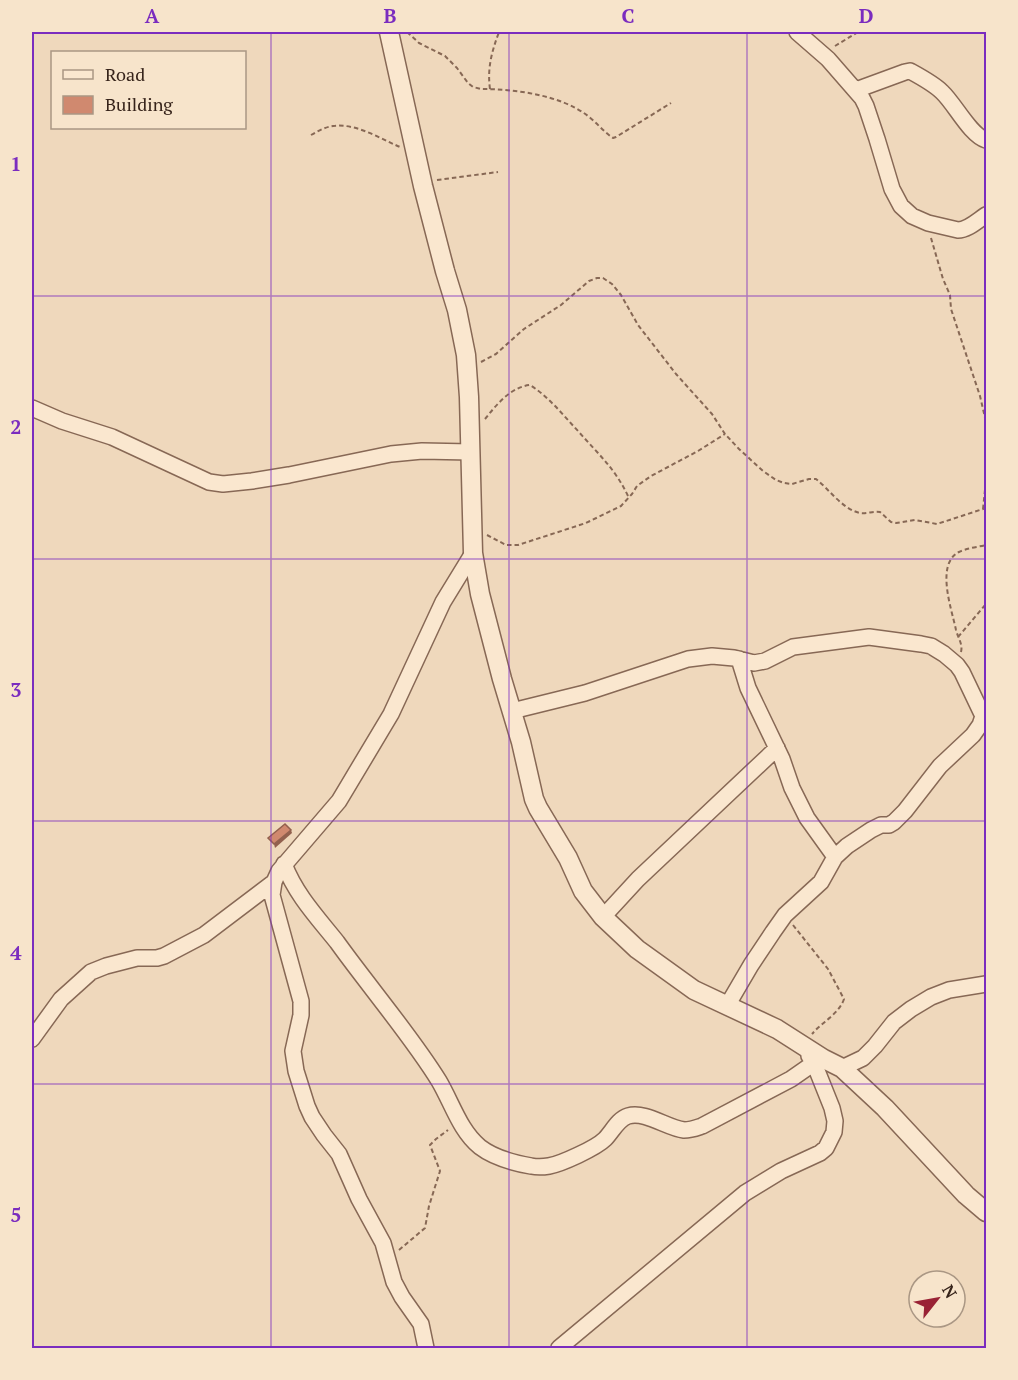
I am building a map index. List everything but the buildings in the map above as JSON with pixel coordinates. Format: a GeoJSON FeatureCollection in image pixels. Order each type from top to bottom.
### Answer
{"type":"FeatureCollection","features":[{"type":"Feature","properties":{"kind":"street"},"geometry":{"type":"LineString","coordinates":[[389,32],[422,182],[445,271],[458,309],[466,355],[473,553],[480,594],[538,808],[583,891],[603,917],[637,949],[694,990],[777,1029],[842,1068],[885,1108],[966,1196],[987,1212]]}},
{"type":"Feature","properties":{"kind":"street"},"geometry":{"type":"LineString","coordinates":[[797,32],[822,54],[856,90],[866,106],[892,189],[902,209],[928,224],[963,230],[987,215]]}},
{"type":"Feature","properties":{"kind":"street"},"geometry":{"type":"LineString","coordinates":[[856,90],[910,71],[940,90],[964,120],[981,138],[987,140]]}},
{"type":"Feature","properties":{"kind":"street"},"geometry":{"type":"LineString","coordinates":[[32,408],[62,421],[112,437],[209,482],[224,484],[289,475],[391,454],[422,451],[471,452]]}},
{"type":"Feature","properties":{"kind":"street"},"geometry":{"type":"LineString","coordinates":[[426,1348],[421,1324],[394,1282],[383,1243],[359,1199],[339,1154],[312,1117],[300,1087],[293,1052],[302,1007],[272,896],[274,882],[284,864],[339,801],[391,714],[443,602],[473,553]]}},
{"type":"Feature","properties":{"kind":"street"},"geometry":{"type":"LineString","coordinates":[[512,711],[585,693],[688,658],[712,656],[754,663],[765,661],[793,647],[869,637],[910,641],[931,646],[957,665],[983,716],[980,725],[973,735],[940,766],[894,822],[871,830],[835,857],[821,882],[785,915],[727,1006]]}},
{"type":"Feature","properties":{"kind":"street"},"geometry":{"type":"LineString","coordinates":[[739,659],[748,688],[777,748],[792,788],[807,818],[835,857]]}},
{"type":"Feature","properties":{"kind":"street"},"geometry":{"type":"LineString","coordinates":[[603,917],[645,872],[777,748]]}},
{"type":"Feature","properties":{"kind":"street"},"geometry":{"type":"LineString","coordinates":[[284,864],[291,882],[310,909],[425,1059],[471,1137],[480,1147],[496,1156],[533,1166],[560,1163],[593,1148],[604,1140],[622,1119],[628,1116],[654,1119],[682,1130],[691,1130],[791,1079],[814,1063]]}},
{"type":"Feature","properties":{"kind":"street"},"geometry":{"type":"LineString","coordinates":[[32,1039],[61,999],[91,972],[137,958],[164,956],[204,935],[274,882]]}},
{"type":"Feature","properties":{"kind":"street"},"geometry":{"type":"LineString","coordinates":[[842,1068],[863,1058],[894,1022],[911,1009],[949,990],[987,984]]}},
{"type":"Feature","properties":{"kind":"street"},"geometry":{"type":"LineString","coordinates":[[559,1348],[745,1193],[826,1148],[834,1131],[835,1121],[832,1108],[814,1063],[801,1044]]}},
{"type":"Feature","properties":{"kind":"path"},"geometry":{"type":"LineString","coordinates":[[407,32],[419,43],[450,60],[473,87],[537,94],[558,100],[589,117],[613,138],[671,103]]}},
{"type":"Feature","properties":{"kind":"path"},"geometry":{"type":"LineString","coordinates":[[489,89],[490,59],[499,32]]}},
{"type":"Feature","properties":{"kind":"path"},"geometry":{"type":"LineString","coordinates":[[822,54],[858,32]]}},
{"type":"Feature","properties":{"kind":"path"},"geometry":{"type":"LineString","coordinates":[[311,135],[330,126],[364,130],[416,155]]}},
{"type":"Feature","properties":{"kind":"path"},"geometry":{"type":"LineString","coordinates":[[422,182],[498,172]]}},
{"type":"Feature","properties":{"kind":"path"},"geometry":{"type":"LineString","coordinates":[[928,224],[943,279],[950,295],[951,309],[987,422]]}},
{"type":"Feature","properties":{"kind":"path"},"geometry":{"type":"LineString","coordinates":[[467,368],[496,354],[524,329],[561,305],[590,281],[603,278],[616,289],[638,325],[676,374],[712,414],[725,434],[751,460],[776,480],[789,484],[816,478],[846,506],[855,511],[880,512],[891,522],[915,520],[932,524],[942,524],[985,508],[987,480]]}},
{"type":"Feature","properties":{"kind":"path"},"geometry":{"type":"LineString","coordinates":[[485,419],[505,397],[522,386],[530,385],[558,408],[604,458],[618,477],[629,498]]}},
{"type":"Feature","properties":{"kind":"path"},"geometry":{"type":"LineString","coordinates":[[472,521],[483,532],[506,545],[519,545],[586,523],[615,510],[629,498],[637,486],[651,476],[725,434]]}},
{"type":"Feature","properties":{"kind":"path"},"geometry":{"type":"LineString","coordinates":[[957,665],[962,645],[958,637],[947,587],[946,570],[953,557],[959,552],[987,545]]}},
{"type":"Feature","properties":{"kind":"path"},"geometry":{"type":"LineString","coordinates":[[958,637],[987,604]]}},
{"type":"Feature","properties":{"kind":"path"},"geometry":{"type":"LineString","coordinates":[[785,915],[828,969],[844,999],[837,1011],[801,1044]]}},
{"type":"Feature","properties":{"kind":"path"},"geometry":{"type":"LineString","coordinates":[[387,1259],[425,1228],[440,1171],[430,1145],[461,1122]]}}]}
